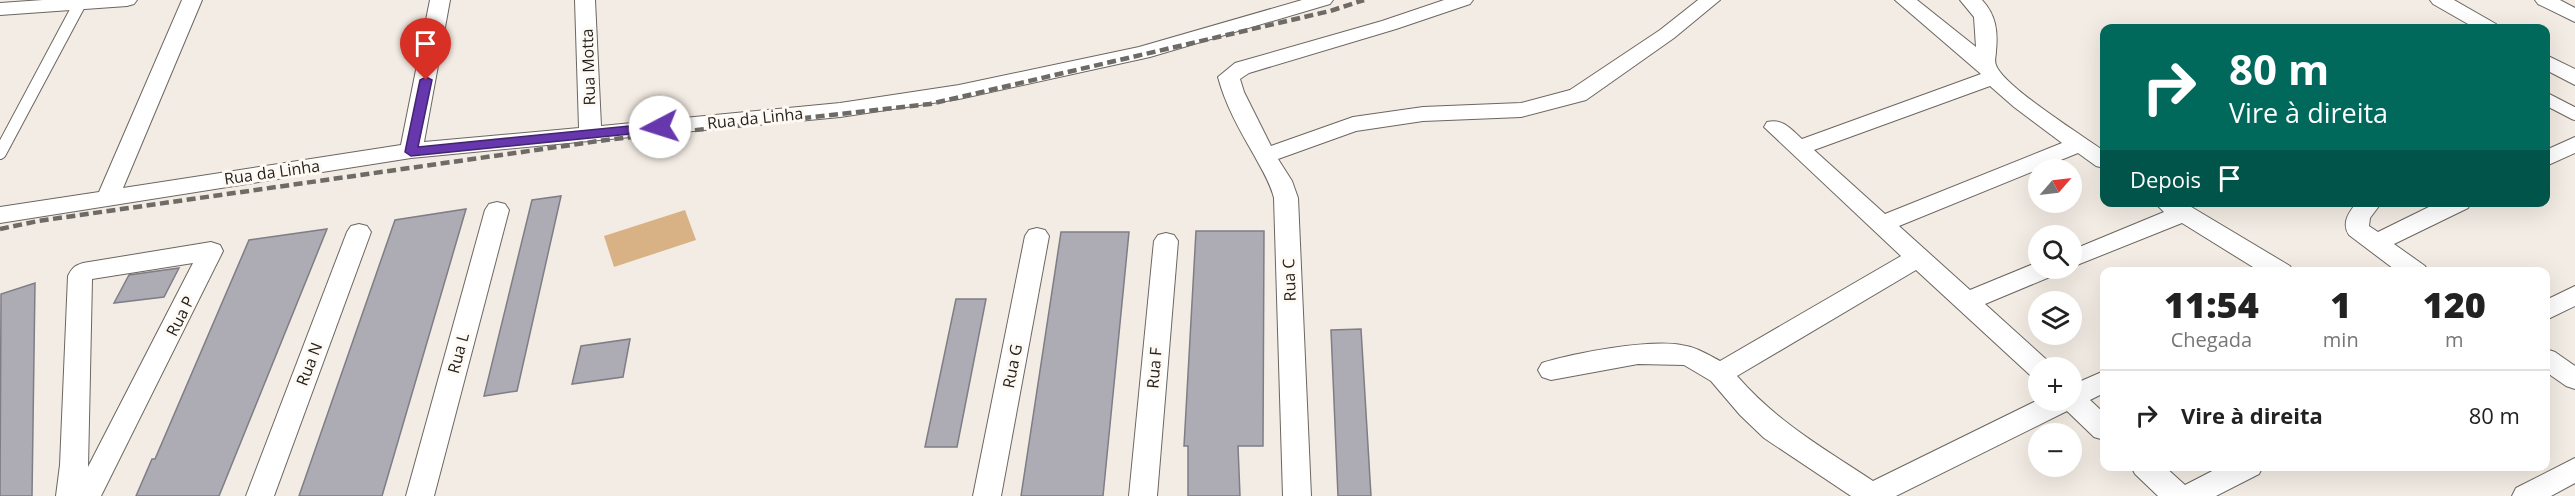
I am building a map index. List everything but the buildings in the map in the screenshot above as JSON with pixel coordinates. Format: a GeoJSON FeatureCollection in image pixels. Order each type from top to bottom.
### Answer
{"type":"FeatureCollection","features":[{"type":"Feature","properties":{"kind":"street"},"geometry":{"type":"LineString","coordinates":[[108,196],[192,0]]}},
{"type":"Feature","properties":{"kind":"street"},"geometry":{"type":"LineString","coordinates":[[411,152],[440,0]]}},
{"type":"Feature","properties":{"kind":"street","name":"Rua Motta"},"geometry":{"type":"LineString","coordinates":[[585,0],[590,133]]}},
{"type":"Feature","properties":{"kind":"street","name":"Rua da Linha"},"geometry":{"type":"LineString","coordinates":[[0,215],[108,196],[411,152],[840,110],[959,92],[1143,52],[1323,0]]}},
{"type":"Feature","properties":{"kind":"street","name":"Rua C"},"geometry":{"type":"LineString","coordinates":[[1297,496],[1286,198],[1281,180],[1265,156],[1231,87],[1229,77],[1242,68],[1389,25],[1463,0]]}},
{"type":"Feature","properties":{"kind":"street"},"geometry":{"type":"LineString","coordinates":[[1265,156],[1353,124],[1423,114],[1521,110],[1578,95],[1658,40],[1710,0]]}},
{"type":"Feature","properties":{"kind":"street"},"geometry":{"type":"LineString","coordinates":[[1905,0],[1989,71],[2100,158]]}},
{"type":"Feature","properties":{"kind":"street"},"geometry":{"type":"LineString","coordinates":[[1970,0],[1982,11],[1988,24],[1989,71]]}},
{"type":"Feature","properties":{"kind":"street"},"geometry":{"type":"LineString","coordinates":[[2440,0],[2482,24]]}},
{"type":"Feature","properties":{"kind":"street"},"geometry":{"type":"LineString","coordinates":[[2545,0],[2575,16]]}},
{"type":"Feature","properties":{"kind":"street"},"geometry":{"type":"LineString","coordinates":[[0,9],[119,1]]}},
{"type":"Feature","properties":{"kind":"street"},"geometry":{"type":"LineString","coordinates":[[2550,63],[2575,78]]}},
{"type":"Feature","properties":{"kind":"street"},"geometry":{"type":"LineString","coordinates":[[1799,148],[1989,71]]}},
{"type":"Feature","properties":{"kind":"street"},"geometry":{"type":"LineString","coordinates":[[1775,127],[2028,358]]}},
{"type":"Feature","properties":{"kind":"street"},"geometry":{"type":"LineString","coordinates":[[1882,224],[2080,144]]}},
{"type":"Feature","properties":{"kind":"street"},"geometry":{"type":"LineString","coordinates":[[2550,157],[2575,144]]}},
{"type":"Feature","properties":{"kind":"street"},"geometry":{"type":"LineString","coordinates":[[2367,207],[2359,216],[2357,229],[2409,267]]}},
{"type":"Feature","properties":{"kind":"street"},"geometry":{"type":"LineString","coordinates":[[2379,246],[2389,236],[2450,207]]}},
{"type":"Feature","properties":{"kind":"street"},"geometry":{"type":"LineString","coordinates":[[2082,254],[2173,208],[2273,267]]}},
{"type":"Feature","properties":{"kind":"street","name":"Rua L"},"geometry":{"type":"LineString","coordinates":[[420,496],[497,210]]}},
{"type":"Feature","properties":{"kind":"street","name":"Rua N"},"geometry":{"type":"LineString","coordinates":[[260,496],[359,232]]}},
{"type":"Feature","properties":{"kind":"street","name":"Rua G"},"geometry":{"type":"LineString","coordinates":[[987,496],[1037,237]]}},
{"type":"Feature","properties":{"kind":"street","name":"Rua F"},"geometry":{"type":"LineString","coordinates":[[1143,496],[1166,241]]}},
{"type":"Feature","properties":{"kind":"street","name":"Rua P"},"geometry":{"type":"LineString","coordinates":[[70,496],[74,465],[78,281],[83,272],[212,252],[87,496]]}},
{"type":"Feature","properties":{"kind":"street"},"geometry":{"type":"LineString","coordinates":[[1720,374],[1918,257]]}},
{"type":"Feature","properties":{"kind":"street"},"geometry":{"type":"LineString","coordinates":[[1968,301],[2028,276]]}},
{"type":"Feature","properties":{"kind":"street"},"geometry":{"type":"LineString","coordinates":[[2550,309],[2575,295]]}},
{"type":"Feature","properties":{"kind":"street"},"geometry":{"type":"LineString","coordinates":[[1551,370],[1638,354],[1679,354],[1705,363],[1720,374],[1749,408],[1774,430],[1870,496],[2042,411]]}},
{"type":"Feature","properties":{"kind":"street"},"geometry":{"type":"LineString","coordinates":[[2550,362],[2575,379]]}},
{"type":"Feature","properties":{"kind":"street"},"geometry":{"type":"LineString","coordinates":[[2082,393],[2100,383]]}},
{"type":"Feature","properties":{"kind":"street"},"geometry":{"type":"LineString","coordinates":[[2082,408],[2100,425]]}},
{"type":"Feature","properties":{"kind":"street"},"geometry":{"type":"LineString","coordinates":[[2526,496],[2575,469]]}},
{"type":"Feature","properties":{"kind":"street"},"geometry":{"type":"LineString","coordinates":[[2150,471],[2177,496]]}},
{"type":"Feature","properties":{"kind":"street"},"geometry":{"type":"LineString","coordinates":[[2208,493],[2241,471]]}},
{"type":"Feature","properties":{"kind":"lane"},"geometry":{"type":"LineString","coordinates":[[0,153],[79,5]]}},
{"type":"Feature","properties":{"kind":"lane"},"geometry":{"type":"LineString","coordinates":[[2550,101],[2575,114]]}},
{"type":"Feature","properties":{"kind":"shaded area"},"geometry":{"type":"Polygon","coordinates":[[[685,210],[696,240],[614,267],[604,236],[685,210]]]}},
{"type":"Feature","properties":{"kind":"railway"},"geometry":{"type":"LineString","coordinates":[[0,229],[38,221],[606,140],[930,104],[1330,11],[1364,0]]}},
{"type":"Feature","properties":{"kind":"route"},"geometry":{"type":"LineString","coordinates":[[426,80],[411,152],[660,127]]}}]}
